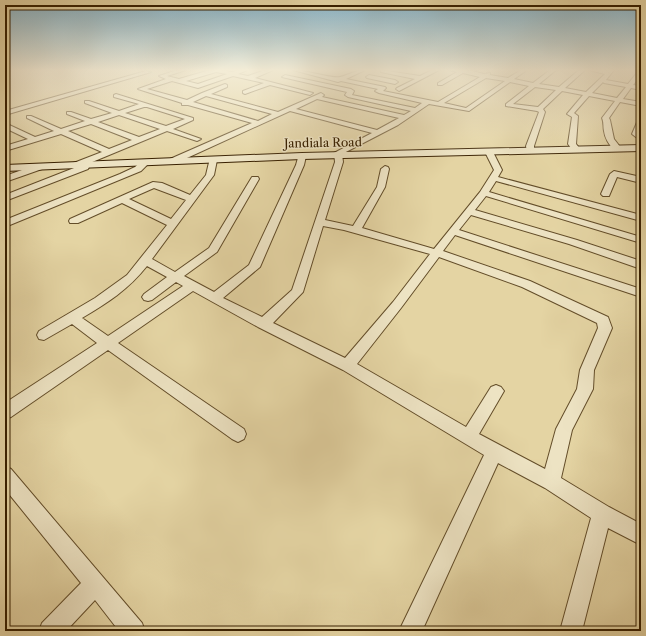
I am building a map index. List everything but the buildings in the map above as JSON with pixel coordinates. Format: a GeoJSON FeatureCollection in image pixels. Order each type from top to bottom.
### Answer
{"type":"FeatureCollection","features":[{"type":"Feature","properties":{"kind":"street"},"geometry":{"type":"LineString","coordinates":[[5,113],[51,100]]}},
{"type":"Feature","properties":{"kind":"street"},"geometry":{"type":"LineString","coordinates":[[74,166],[167,130],[191,119],[130,100]]}},
{"type":"Feature","properties":{"kind":"street"},"geometry":{"type":"LineString","coordinates":[[180,100],[259,123]]}},
{"type":"Feature","properties":{"kind":"street"},"geometry":{"type":"LineString","coordinates":[[169,112],[193,100]]}},
{"type":"Feature","properties":{"kind":"street"},"geometry":{"type":"LineString","coordinates":[[225,100],[267,111],[290,109],[311,100]]}},
{"type":"Feature","properties":{"kind":"street"},"geometry":{"type":"LineString","coordinates":[[333,100],[404,117]]}},
{"type":"Feature","properties":{"kind":"street"},"geometry":{"type":"LineString","coordinates":[[367,100],[416,110]]}},
{"type":"Feature","properties":{"kind":"street"},"geometry":{"type":"LineString","coordinates":[[416,100],[467,110],[482,100]]}},
{"type":"Feature","properties":{"kind":"street"},"geometry":{"type":"LineString","coordinates":[[439,104],[445,100]]}},
{"type":"Feature","properties":{"kind":"street"},"geometry":{"type":"LineString","coordinates":[[509,100],[508,105],[539,109],[549,100]]}},
{"type":"Feature","properties":{"kind":"street"},"geometry":{"type":"LineString","coordinates":[[577,150],[572,144],[575,116],[570,114],[584,100]]}},
{"type":"Feature","properties":{"kind":"street"},"geometry":{"type":"LineString","coordinates":[[616,148],[608,137],[606,129],[608,121],[606,118],[620,100],[641,104]]}},
{"type":"Feature","properties":{"kind":"street"},"geometry":{"type":"LineString","coordinates":[[87,102],[197,139]]}},
{"type":"Feature","properties":{"kind":"street"},"geometry":{"type":"LineString","coordinates":[[306,102],[320,106]]}},
{"type":"Feature","properties":{"kind":"street"},"geometry":{"type":"LineString","coordinates":[[263,324],[296,292],[339,162],[338,152],[377,132],[389,123],[404,117],[427,102]]}},
{"type":"Feature","properties":{"kind":"street"},"geometry":{"type":"LineString","coordinates":[[5,150],[146,104]]}},
{"type":"Feature","properties":{"kind":"street"},"geometry":{"type":"LineString","coordinates":[[290,109],[377,132]]}},
{"type":"Feature","properties":{"kind":"street"},"geometry":{"type":"LineString","coordinates":[[530,151],[530,146],[542,112],[539,109]]}},
{"type":"Feature","properties":{"kind":"street"},"geometry":{"type":"LineString","coordinates":[[173,161],[259,123],[276,111]]}},
{"type":"Feature","properties":{"kind":"street"},"geometry":{"type":"LineString","coordinates":[[69,113],[139,140]]}},
{"type":"Feature","properties":{"kind":"street"},"geometry":{"type":"LineString","coordinates":[[29,116],[108,152]]}},
{"type":"Feature","properties":{"kind":"street"},"geometry":{"type":"LineString","coordinates":[[641,120],[636,131],[638,137],[641,139]]}},
{"type":"Feature","properties":{"kind":"street"},"geometry":{"type":"LineString","coordinates":[[5,125],[35,140]]}},
{"type":"Feature","properties":{"kind":"street","name":"Jandiala Road"},"geometry":{"type":"LineString","coordinates":[[5,168],[302,156],[641,148]]}},
{"type":"Feature","properties":{"kind":"street"},"geometry":{"type":"LineString","coordinates":[[348,366],[354,356],[397,305],[453,230],[484,193],[498,172],[498,167],[489,152]]}},
{"type":"Feature","properties":{"kind":"street"},"geometry":{"type":"LineString","coordinates":[[215,298],[254,267],[300,165],[302,156]]}},
{"type":"Feature","properties":{"kind":"street"},"geometry":{"type":"LineString","coordinates":[[44,335],[120,287],[131,278],[210,175],[212,160]]}},
{"type":"Feature","properties":{"kind":"street"},"geometry":{"type":"LineString","coordinates":[[5,224],[128,174],[138,169],[146,162]]}},
{"type":"Feature","properties":{"kind":"street"},"geometry":{"type":"LineString","coordinates":[[5,198],[91,165]]}},
{"type":"Feature","properties":{"kind":"street"},"geometry":{"type":"LineString","coordinates":[[5,179],[39,167]]}},
{"type":"Feature","properties":{"kind":"street"},"geometry":{"type":"LineString","coordinates":[[356,230],[382,187],[385,169]]}},
{"type":"Feature","properties":{"kind":"street"},"geometry":{"type":"LineString","coordinates":[[606,194],[614,174],[641,180]]}},
{"type":"Feature","properties":{"kind":"street"},"geometry":{"type":"LineString","coordinates":[[494,178],[641,218]]}},
{"type":"Feature","properties":{"kind":"street"},"geometry":{"type":"LineString","coordinates":[[148,297],[177,278],[213,250],[255,179]]}},
{"type":"Feature","properties":{"kind":"street"},"geometry":{"type":"LineString","coordinates":[[74,221],[155,184],[192,199]]}},
{"type":"Feature","properties":{"kind":"street"},"geometry":{"type":"LineString","coordinates":[[484,193],[641,240]]}},
{"type":"Feature","properties":{"kind":"street"},"geometry":{"type":"LineString","coordinates":[[121,199],[173,224]]}},
{"type":"Feature","properties":{"kind":"street"},"geometry":{"type":"LineString","coordinates":[[469,211],[573,242],[641,265]]}},
{"type":"Feature","properties":{"kind":"street"},"geometry":{"type":"LineString","coordinates":[[320,222],[356,230],[437,253],[526,284],[600,318],[605,324],[605,328],[587,370],[585,389],[564,429],[551,482]]}},
{"type":"Feature","properties":{"kind":"street"},"geometry":{"type":"LineString","coordinates":[[453,230],[641,293]]}},
{"type":"Feature","properties":{"kind":"street"},"geometry":{"type":"LineString","coordinates":[[145,260],[263,324],[348,366],[469,438],[551,482],[602,514],[640,531]]}},
{"type":"Feature","properties":{"kind":"street"},"geometry":{"type":"LineString","coordinates":[[5,412],[192,286]]}},
{"type":"Feature","properties":{"kind":"street"},"geometry":{"type":"LineString","coordinates":[[72,318],[238,434]]}},
{"type":"Feature","properties":{"kind":"street"},"geometry":{"type":"LineString","coordinates":[[469,438],[496,390]]}},
{"type":"Feature","properties":{"kind":"street"},"geometry":{"type":"LineString","coordinates":[[410,631],[494,452]]}},
{"type":"Feature","properties":{"kind":"street"},"geometry":{"type":"LineString","coordinates":[[5,475],[134,631]]}},
{"type":"Feature","properties":{"kind":"street"},"geometry":{"type":"LineString","coordinates":[[571,631],[602,514]]}},
{"type":"Feature","properties":{"kind":"street"},"geometry":{"type":"LineString","coordinates":[[50,631],[95,584]]}}]}
